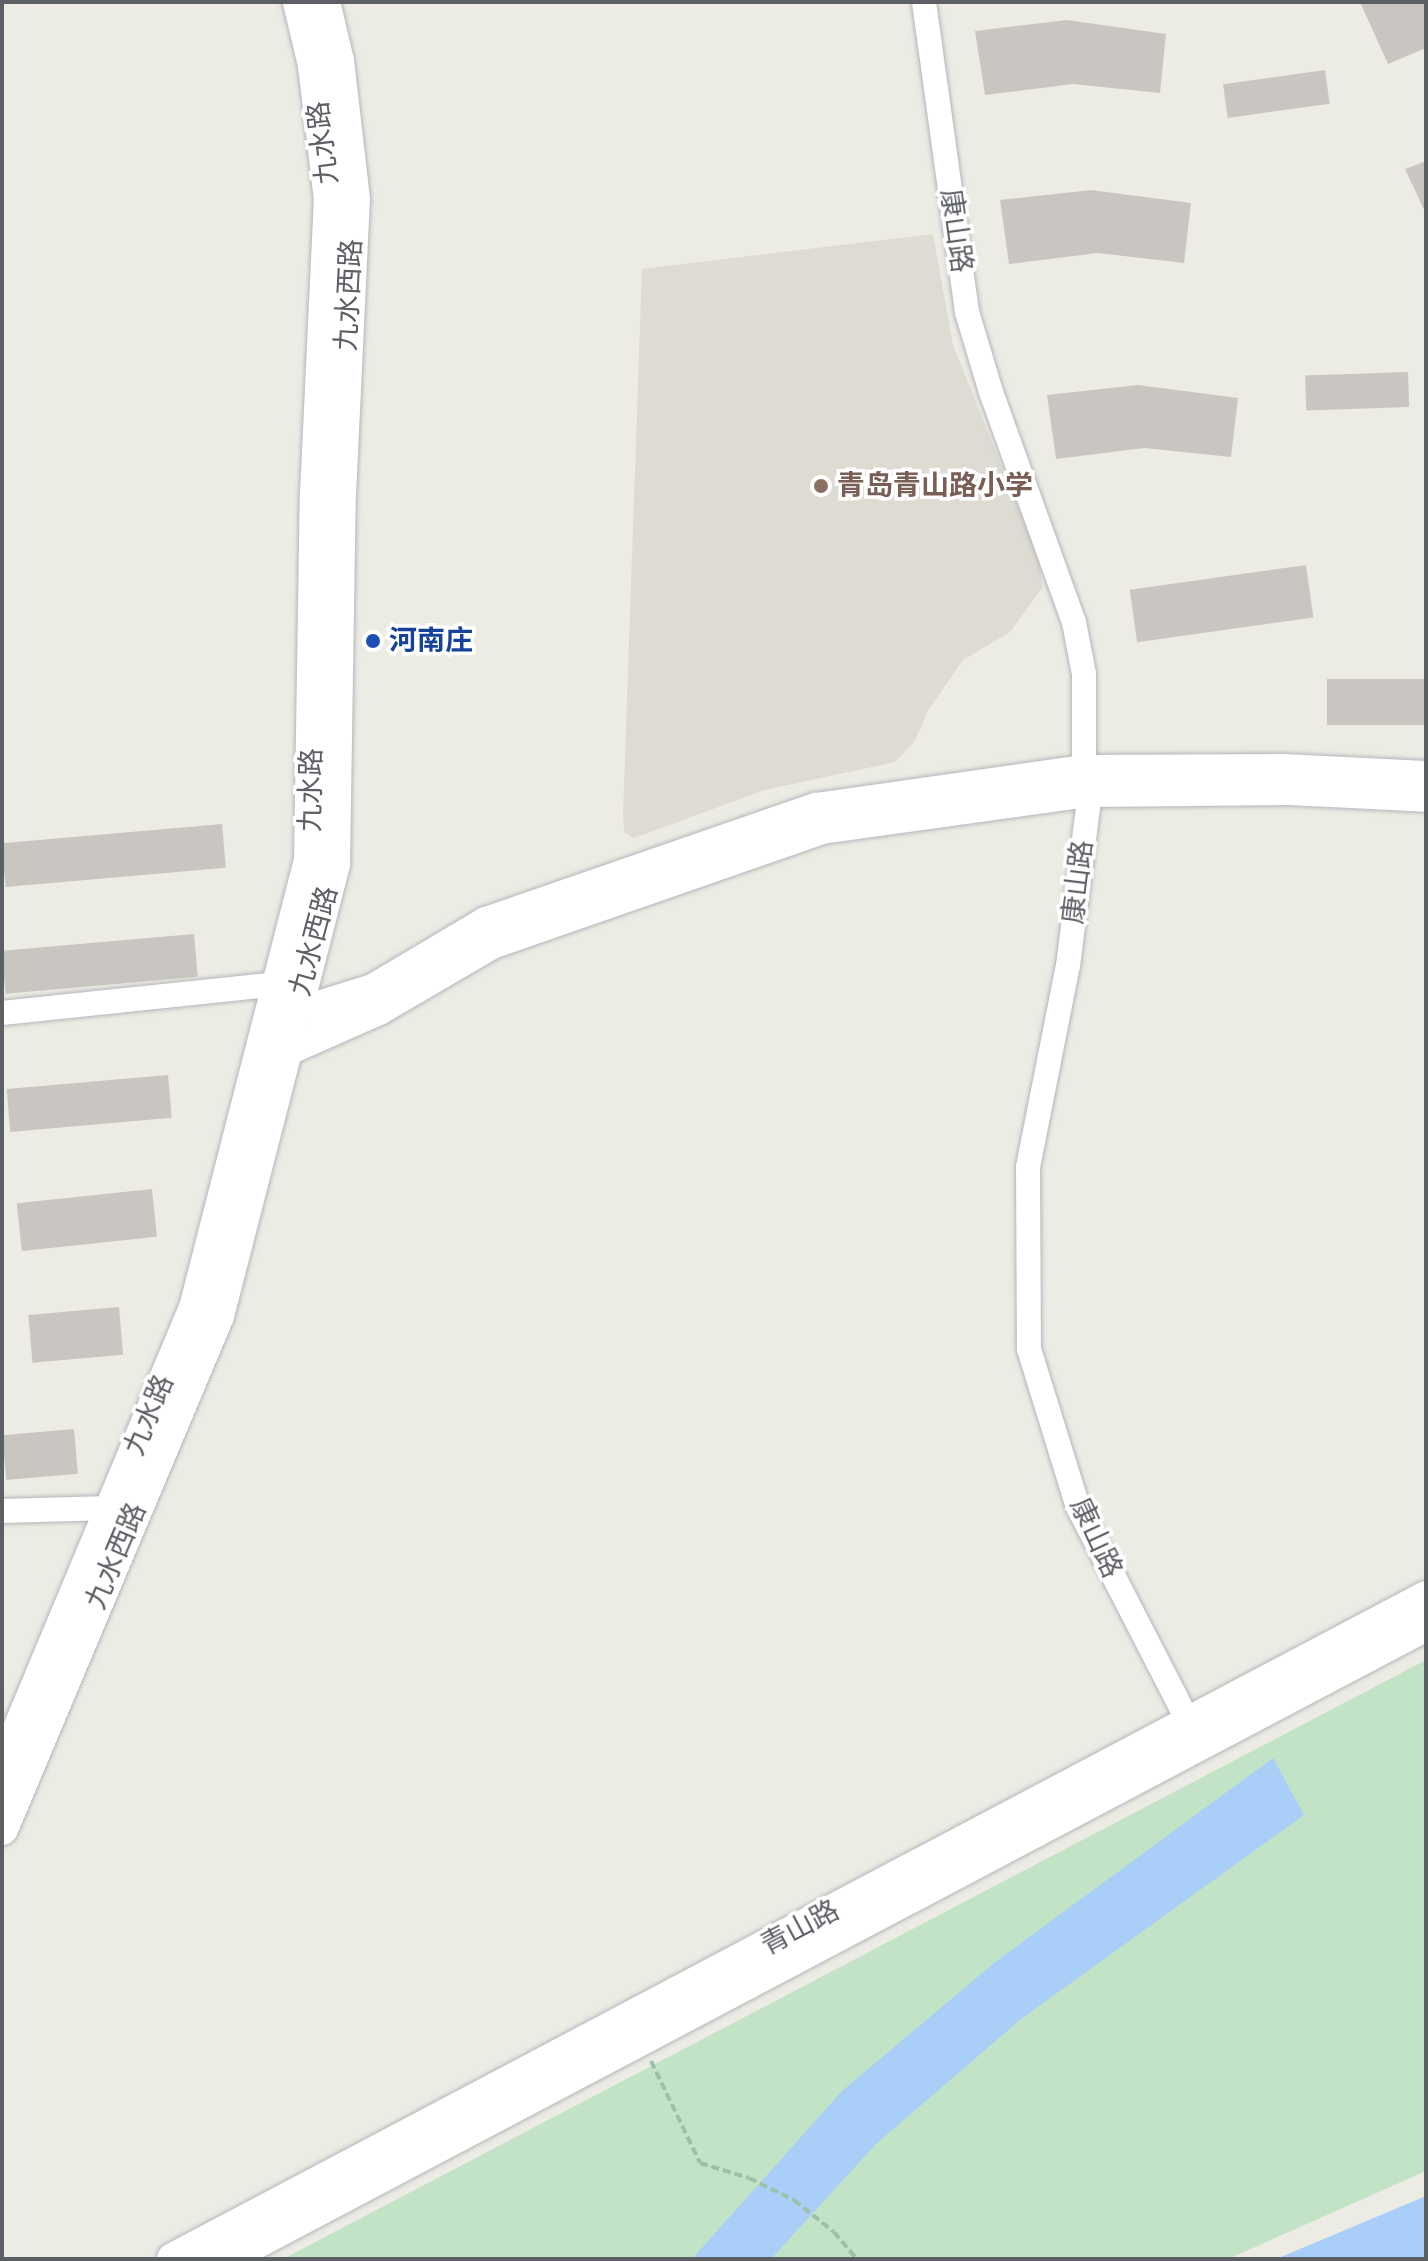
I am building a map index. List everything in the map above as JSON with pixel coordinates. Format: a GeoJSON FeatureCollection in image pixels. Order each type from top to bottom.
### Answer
{"type":"FeatureCollection","features":[{"type":"Feature","properties":{"kind":"main road","name":"九水路"},"geometry":{"type":"LineString","coordinates":[[281,1004],[310,861],[316,494],[330,200],[314,65],[299,2]]}},
{"type":"Feature","properties":{"kind":"main road","name":"九水西路"},"geometry":{"type":"LineString","coordinates":[[2,1829],[218,1316],[281,1004],[334,864],[340,495],[354,199],[338,61],[324,2]]}},
{"type":"Feature","properties":{"kind":"main road","name":"九水路"},"geometry":{"type":"LineString","coordinates":[[2,1769],[195,1308],[274,1048]]}},
{"type":"Feature","properties":{"kind":"main road","name":"青山路"},"geometry":{"type":"LineString","coordinates":[[225,2259],[640,2040],[1194,1734],[1426,1597]]}},
{"type":"Feature","properties":{"kind":"main road","name":"青山路"},"geometry":{"type":"LineString","coordinates":[[173,2259],[1194,1734],[1426,1625]]}},
{"type":"Feature","properties":{"kind":"street","name":"康山路"},"geometry":{"type":"LineString","coordinates":[[924,2],[967,312],[991,392],[1074,622],[1084,674],[1087,781],[1068,965],[1028,1167],[1029,1349],[1078,1507],[1194,1734]]}},
{"type":"Feature","properties":{"kind":"street"},"geometry":{"type":"LineString","coordinates":[[2,1013],[281,1004],[373,989],[486,922],[816,808],[1087,781],[1283,769],[1426,776]]}},
{"type":"Feature","properties":{"kind":"street"},"geometry":{"type":"LineString","coordinates":[[274,1048],[379,1010],[492,944],[822,829],[1087,781],[1426,797]]}},
{"type":"Feature","properties":{"kind":"street"},"geometry":{"type":"LineString","coordinates":[[2,1511],[110,1508]]}},
{"type":"Feature","properties":{"kind":"path"},"geometry":{"type":"LineString","coordinates":[[640,2040],[700,2163],[749,2178],[794,2200],[834,2232],[857,2259]]}},
{"type":"Feature","properties":{"kind":"shaded area","name":"青岛青山路小学"},"geometry":{"type":"Polygon","coordinates":[[[933,234],[953,345],[1040,562],[1042,588],[1010,632],[963,660],[929,709],[914,742],[895,762],[765,790],[634,838],[624,832],[623,815],[642,269],[933,234]]]}},
{"type":"Feature","properties":{"kind":"green space"},"geometry":{"type":"Polygon","coordinates":[[[1426,1660],[1426,2171],[1228,2259],[283,2259],[1426,1660]]]}},
{"type":"Feature","properties":{"kind":"water"},"geometry":{"type":"Polygon","coordinates":[[[1273,1758],[1304,1815],[1021,2019],[876,2144],[771,2259],[692,2259],[842,2091],[994,1963],[1273,1758]]]}},
{"type":"Feature","properties":{"kind":"water"},"geometry":{"type":"Polygon","coordinates":[[[1426,2196],[1426,2259],[1276,2259],[1426,2196]]]}},
{"type":"Feature","properties":{"kind":"building"},"geometry":{"type":"Polygon","coordinates":[[[1360,2],[1426,2],[1426,48],[1388,64],[1360,2]]]}},
{"type":"Feature","properties":{"kind":"building"},"geometry":{"type":"Polygon","coordinates":[[[1067,20],[1166,34],[1160,93],[1073,84],[985,95],[975,31],[1067,20]]]}},
{"type":"Feature","properties":{"kind":"building"},"geometry":{"type":"Polygon","coordinates":[[[1325,70],[1330,104],[1228,118],[1223,84],[1325,70]]]}},
{"type":"Feature","properties":{"kind":"building"},"geometry":{"type":"Polygon","coordinates":[[[1426,161],[1426,214],[1405,169],[1426,161]]]}},
{"type":"Feature","properties":{"kind":"building"},"geometry":{"type":"Polygon","coordinates":[[[1091,190],[1191,203],[1184,263],[1098,253],[1009,264],[1000,200],[1091,190]]]}},
{"type":"Feature","properties":{"kind":"building"},"geometry":{"type":"Polygon","coordinates":[[[1408,372],[1409,407],[1306,411],[1305,376],[1408,372]]]}},
{"type":"Feature","properties":{"kind":"building"},"geometry":{"type":"Polygon","coordinates":[[[1138,385],[1238,398],[1231,457],[1144,448],[1056,459],[1047,395],[1138,385]]]}},
{"type":"Feature","properties":{"kind":"building"},"geometry":{"type":"Polygon","coordinates":[[[1306,565],[1313,617],[1137,642],[1130,590],[1306,565]]]}},
{"type":"Feature","properties":{"kind":"building"},"geometry":{"type":"Polygon","coordinates":[[[1327,679],[1426,679],[1426,725],[1327,725],[1327,679]]]}},
{"type":"Feature","properties":{"kind":"building"},"geometry":{"type":"Polygon","coordinates":[[[222,824],[226,868],[6,887],[2,843],[222,824]]]}},
{"type":"Feature","properties":{"kind":"building"},"geometry":{"type":"Polygon","coordinates":[[[194,934],[198,977],[5,994],[2,951],[194,934]]]}},
{"type":"Feature","properties":{"kind":"building"},"geometry":{"type":"Polygon","coordinates":[[[168,1075],[172,1118],[10,1132],[7,1089],[168,1075]]]}},
{"type":"Feature","properties":{"kind":"building"},"geometry":{"type":"Polygon","coordinates":[[[152,1189],[157,1237],[22,1251],[17,1203],[152,1189]]]}},
{"type":"Feature","properties":{"kind":"building"},"geometry":{"type":"Polygon","coordinates":[[[119,1307],[123,1355],[33,1363],[28,1315],[119,1307]]]}},
{"type":"Feature","properties":{"kind":"building"},"geometry":{"type":"Polygon","coordinates":[[[74,1429],[78,1474],[6,1480],[2,1435],[74,1429]]]}},
{"type":"Feature","properties":{"kind":"place","name":"青岛青山路小学"},"geometry":{"type":"Point","coordinates":[821,486]}},
{"type":"Feature","properties":{"kind":"place","name":"河南庄"},"geometry":{"type":"Point","coordinates":[373,641]}}]}
